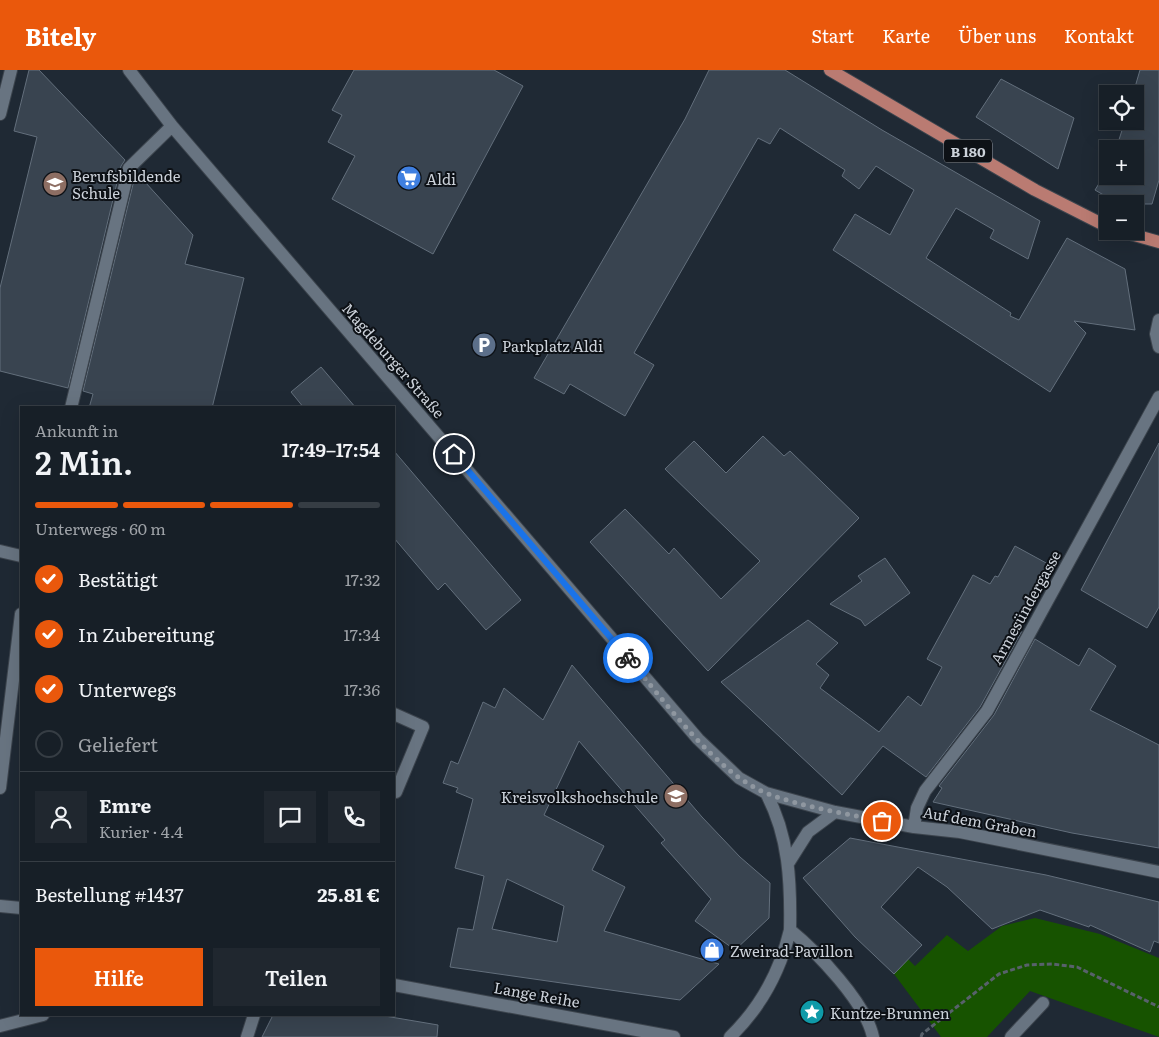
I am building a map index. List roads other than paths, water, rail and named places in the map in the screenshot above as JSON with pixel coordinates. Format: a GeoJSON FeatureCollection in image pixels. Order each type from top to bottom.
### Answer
{"type":"FeatureCollection","features":[{"type":"Feature","properties":{"kind":"main road","name":"B 180"},"geometry":{"type":"LineString","coordinates":[[830,70],[1035,190],[1099,222]]}},
{"type":"Feature","properties":{"kind":"main road"},"geometry":{"type":"LineString","coordinates":[[1144,238],[1159,242]]}},
{"type":"Feature","properties":{"kind":"street"},"geometry":{"type":"LineString","coordinates":[[0,114],[10,70]]}},
{"type":"Feature","properties":{"kind":"street","name":"Magdeburger Straße"},"geometry":{"type":"LineString","coordinates":[[129,70],[172,126],[698,739],[739,778],[766,793]]}},
{"type":"Feature","properties":{"kind":"street"},"geometry":{"type":"LineString","coordinates":[[71,406],[129,168],[172,126]]}},
{"type":"Feature","properties":{"kind":"street"},"geometry":{"type":"LineString","coordinates":[[1159,320],[1156,334],[1159,347]]}},
{"type":"Feature","properties":{"kind":"street","name":"Armesündergasse"},"geometry":{"type":"LineString","coordinates":[[914,827],[917,808],[925,791],[986,711],[1159,397]]}},
{"type":"Feature","properties":{"kind":"street"},"geometry":{"type":"LineString","coordinates":[[0,551],[20,556]]}},
{"type":"Feature","properties":{"kind":"street"},"geometry":{"type":"LineString","coordinates":[[0,788],[17,684],[20,632]]}},
{"type":"Feature","properties":{"kind":"street"},"geometry":{"type":"LineString","coordinates":[[395,714],[423,728],[395,792]]}},
{"type":"Feature","properties":{"kind":"street"},"geometry":{"type":"LineString","coordinates":[[730,1037],[751,1017],[771,983],[784,957],[790,930],[788,862],[777,814],[766,793]]}},
{"type":"Feature","properties":{"kind":"street","name":"Auf dem Graben"},"geometry":{"type":"LineString","coordinates":[[766,793],[835,812],[914,827],[960,832],[1159,872]]}},
{"type":"Feature","properties":{"kind":"street"},"geometry":{"type":"LineString","coordinates":[[788,862],[808,832],[835,812]]}},
{"type":"Feature","properties":{"kind":"street"},"geometry":{"type":"LineString","coordinates":[[0,906],[20,908]]}},
{"type":"Feature","properties":{"kind":"street"},"geometry":{"type":"LineString","coordinates":[[790,930],[815,951],[859,1007],[871,1027],[873,1037]]}},
{"type":"Feature","properties":{"kind":"street","name":"Lange Reihe"},"geometry":{"type":"LineString","coordinates":[[395,985],[674,1037]]}},
{"type":"Feature","properties":{"kind":"street"},"geometry":{"type":"LineString","coordinates":[[1012,1037],[1043,1003]]}},
{"type":"Feature","properties":{"kind":"street"},"geometry":{"type":"LineString","coordinates":[[0,1026],[39,1016]]}},
{"type":"Feature","properties":{"kind":"street"},"geometry":{"type":"LineString","coordinates":[[247,1037],[254,1016]]}},
{"type":"Feature","properties":{"kind":"place","name":"Aldi"},"geometry":{"type":"Point","coordinates":[409,178]}},
{"type":"Feature","properties":{"kind":"place","name":"Berufsbildende Schule"},"geometry":{"type":"Point","coordinates":[55,184]}},
{"type":"Feature","properties":{"kind":"place","name":"Parkplatz Aldi"},"geometry":{"type":"Point","coordinates":[484,345]}},
{"type":"Feature","properties":{"kind":"place","name":"Kreisvolkshochschule"},"geometry":{"type":"Point","coordinates":[676,796]}},
{"type":"Feature","properties":{"kind":"place","name":"Zweirad-Pavillon"},"geometry":{"type":"Point","coordinates":[712,950]}},
{"type":"Feature","properties":{"kind":"place","name":"Kuntze-Brunnen"},"geometry":{"type":"Point","coordinates":[812,1012]}}]}
